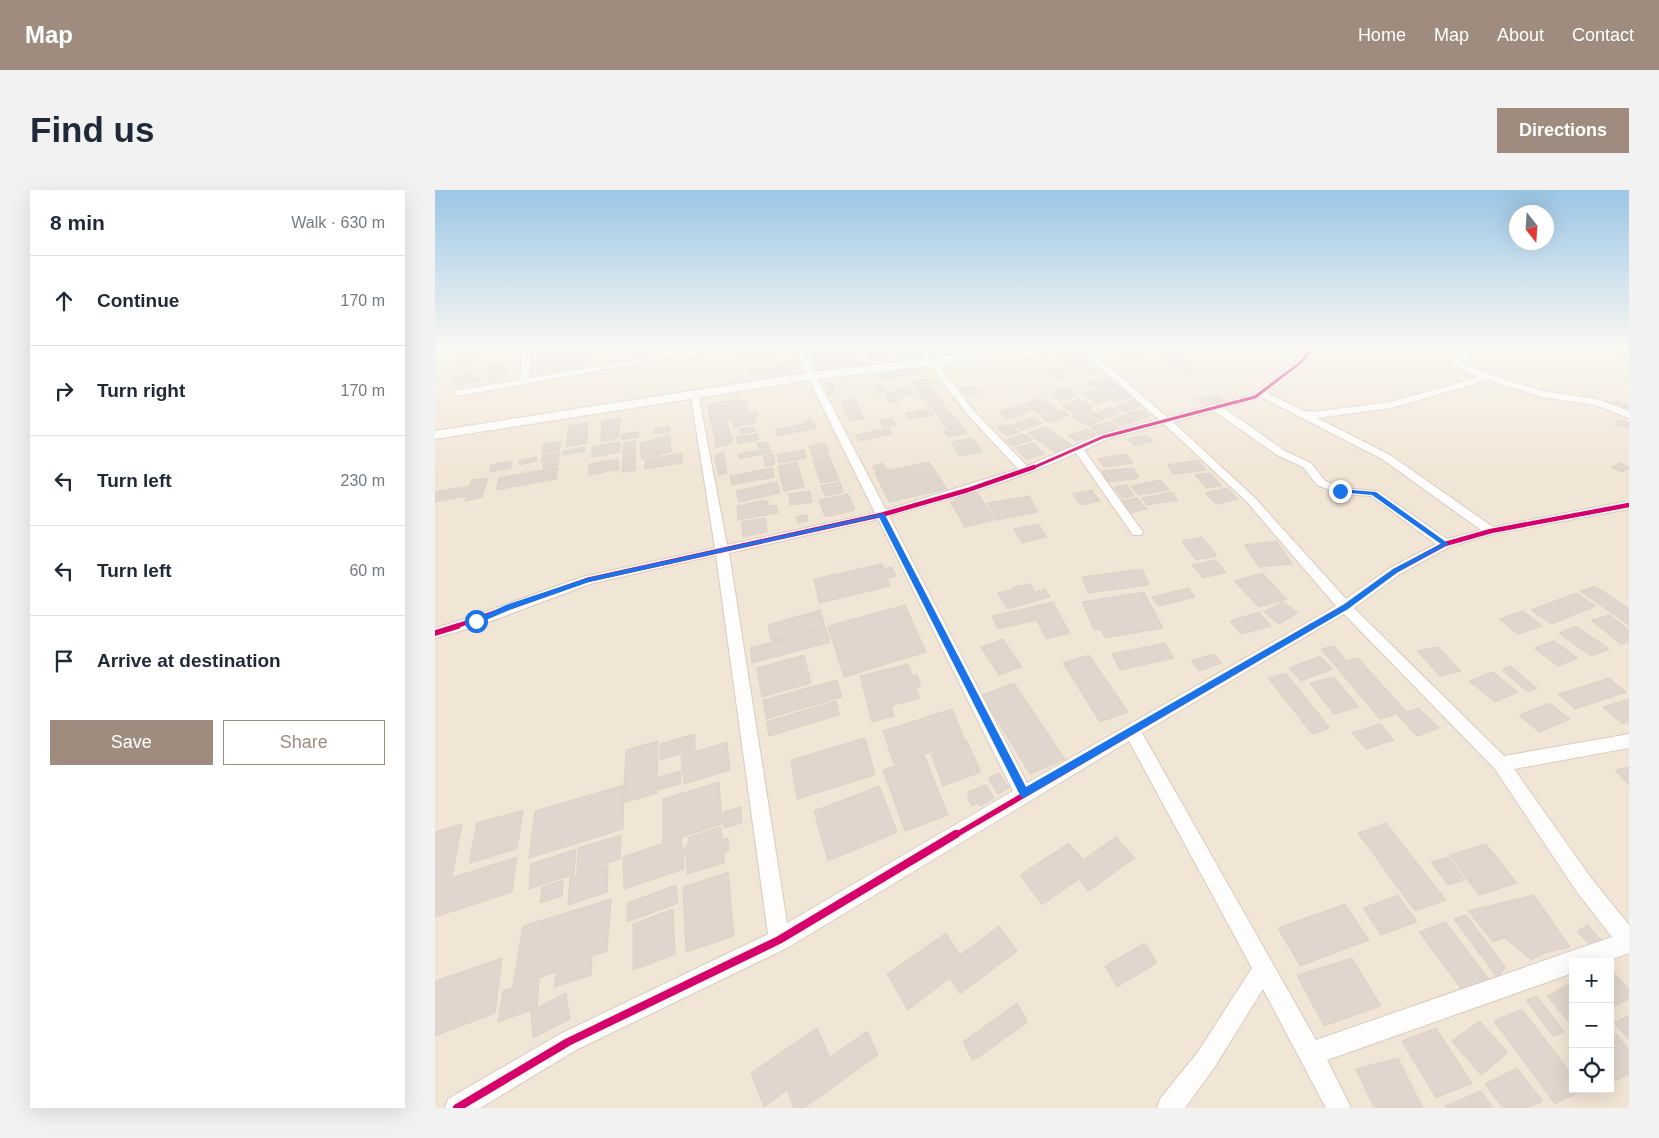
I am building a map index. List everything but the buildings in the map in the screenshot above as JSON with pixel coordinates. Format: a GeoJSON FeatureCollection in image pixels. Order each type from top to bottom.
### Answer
{"type":"FeatureCollection","features":[{"type":"Feature","properties":{"kind":"street"},"geometry":{"type":"LineString","coordinates":[[458,393],[477,390]]}},
{"type":"Feature","properties":{"kind":"street"},"geometry":{"type":"LineString","coordinates":[[435,435],[715,390]]}},
{"type":"Feature","properties":{"kind":"street"},"geometry":{"type":"LineString","coordinates":[[818,390],[1024,794]]}},
{"type":"Feature","properties":{"kind":"street"},"geometry":{"type":"LineString","coordinates":[[953,390],[971,413],[1025,470]]}},
{"type":"Feature","properties":{"kind":"street"},"geometry":{"type":"LineString","coordinates":[[1130,390],[1251,500],[1345,607],[1501,764],[1584,885],[1629,942],[1584,958]]}},
{"type":"Feature","properties":{"kind":"street"},"geometry":{"type":"LineString","coordinates":[[435,633],[476,621],[509,607],[587,580],[881,515],[968,490],[1025,470],[1103,437],[1255,397],[1264,390]]}},
{"type":"Feature","properties":{"kind":"street"},"geometry":{"type":"LineString","coordinates":[[1303,414],[1313,415],[1391,405],[1444,390]]}},
{"type":"Feature","properties":{"kind":"street"},"geometry":{"type":"LineString","coordinates":[[1529,390],[1542,394],[1597,402],[1629,415]]}},
{"type":"Feature","properties":{"kind":"street"},"geometry":{"type":"LineString","coordinates":[[693,393],[722,551],[779,940]]}},
{"type":"Feature","properties":{"kind":"street"},"geometry":{"type":"LineString","coordinates":[[1260,393],[1386,457],[1491,531]]}},
{"type":"Feature","properties":{"kind":"street"},"geometry":{"type":"LineString","coordinates":[[1217,408],[1281,453],[1307,465],[1321,483],[1340,491],[1374,493],[1445,544]]}},
{"type":"Feature","properties":{"kind":"street"},"geometry":{"type":"LineString","coordinates":[[1078,449],[1137,532]]}},
{"type":"Feature","properties":{"kind":"street"},"geometry":{"type":"LineString","coordinates":[[457,1108],[568,1042],[779,940],[1132,730],[1345,607],[1395,571],[1445,544],[1491,531],[1629,505]]}},
{"type":"Feature","properties":{"kind":"street"},"geometry":{"type":"LineString","coordinates":[[1132,730],[1339,1108]]}},
{"type":"Feature","properties":{"kind":"street"},"geometry":{"type":"LineString","coordinates":[[1501,764],[1629,741]]}},
{"type":"Feature","properties":{"kind":"street"},"geometry":{"type":"LineString","coordinates":[[1311,1054],[1569,963]]}},
{"type":"Feature","properties":{"kind":"street"},"geometry":{"type":"LineString","coordinates":[[1169,1108],[1206,1060],[1264,968]]}},
{"type":"Feature","properties":{"kind":"shaded area"},"geometry":{"type":"Polygon","coordinates":[[[435,390],[1629,390],[1629,1108],[435,1108],[435,390]]]}},
{"type":"Feature","properties":{"kind":"cycle path"},"geometry":{"type":"LineString","coordinates":[[435,633],[476,621],[509,607],[587,580],[881,515],[968,490],[1044,464],[1103,437],[1255,397],[1264,390]]}},
{"type":"Feature","properties":{"kind":"cycle path"},"geometry":{"type":"LineString","coordinates":[[457,1108],[568,1042],[779,940],[1024,794],[1345,607],[1395,571],[1445,544],[1491,531],[1629,505]]}},
{"type":"Feature","properties":{"kind":"route"},"geometry":{"type":"LineString","coordinates":[[476,621],[509,607],[587,580],[881,515],[1024,794],[1345,607],[1395,571],[1445,544],[1374,493],[1340,491]]}}]}
